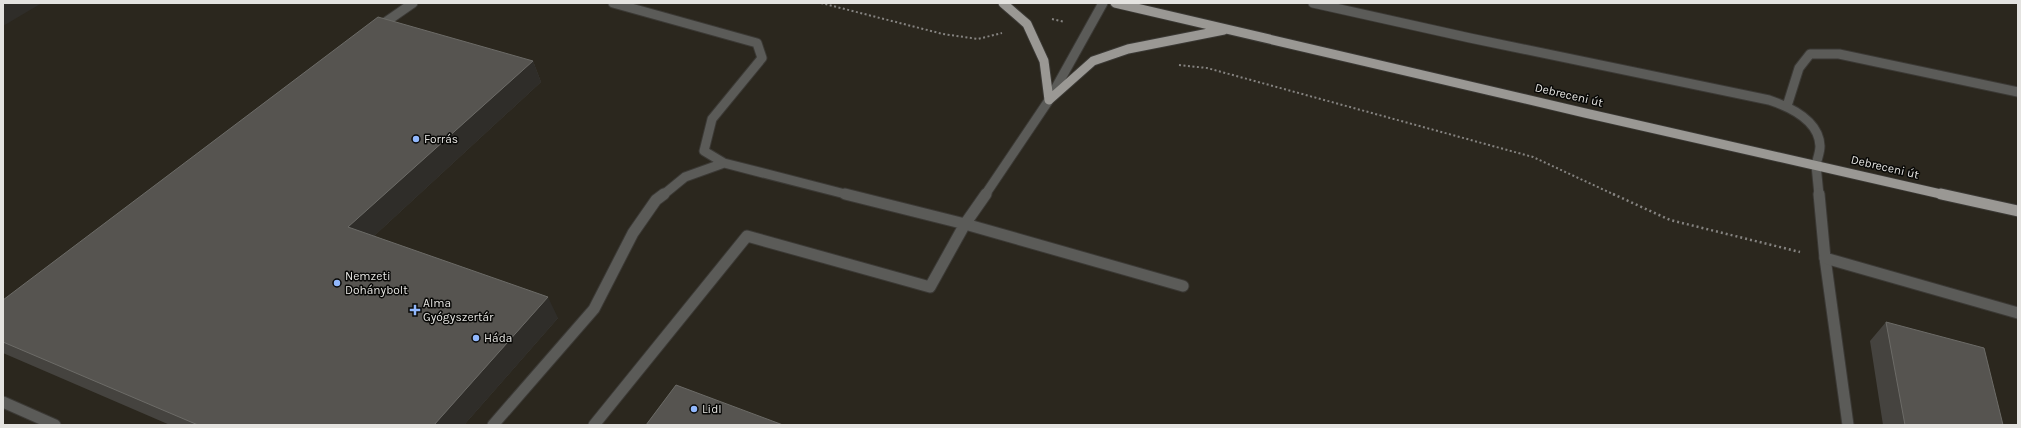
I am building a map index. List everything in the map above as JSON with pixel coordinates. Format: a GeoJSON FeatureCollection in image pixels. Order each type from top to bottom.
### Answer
{"type":"FeatureCollection","features":[{"type":"Feature","properties":{"kind":"main road"},"geometry":{"type":"LineString","coordinates":[[1003,3],[1027,24],[1044,61],[1049,100]]}},
{"type":"Feature","properties":{"kind":"main road","name":"Debreceni út"},"geometry":{"type":"LineString","coordinates":[[1115,3],[1816,165],[2018,210]]}},
{"type":"Feature","properties":{"kind":"main road"},"geometry":{"type":"LineString","coordinates":[[1049,100],[1093,61],[1128,48],[1228,29]]}},
{"type":"Feature","properties":{"kind":"street"},"geometry":{"type":"LineString","coordinates":[[371,33],[413,3]]}},
{"type":"Feature","properties":{"kind":"street"},"geometry":{"type":"LineString","coordinates":[[613,3],[757,43],[762,58],[712,119],[704,150],[724,163],[965,224],[1183,286]]}},
{"type":"Feature","properties":{"kind":"street"},"geometry":{"type":"LineString","coordinates":[[594,425],[747,236],[930,287],[965,224],[1049,100],[1103,3]]}},
{"type":"Feature","properties":{"kind":"street"},"geometry":{"type":"LineString","coordinates":[[1313,3],[1470,38],[1769,100],[1787,106],[1800,115],[1814,129],[1820,146],[1816,165],[1825,258],[1848,425]]}},
{"type":"Feature","properties":{"kind":"street"},"geometry":{"type":"LineString","coordinates":[[1787,106],[1799,68],[1810,54],[1838,54],[2018,92]]}},
{"type":"Feature","properties":{"kind":"street"},"geometry":{"type":"LineString","coordinates":[[493,425],[594,309],[633,233],[656,200],[685,177],[724,163]]}},
{"type":"Feature","properties":{"kind":"street"},"geometry":{"type":"LineString","coordinates":[[1825,258],[2018,313]]}},
{"type":"Feature","properties":{"kind":"street"},"geometry":{"type":"LineString","coordinates":[[3,402],[55,425]]}},
{"type":"Feature","properties":{"kind":"path"},"geometry":{"type":"LineString","coordinates":[[821,3],[943,34],[978,39],[1001,34],[1027,24],[1051,19],[1089,27]]}},
{"type":"Feature","properties":{"kind":"path"},"geometry":{"type":"LineString","coordinates":[[1177,65],[1207,68],[1533,157],[1670,220],[1825,258]]}},
{"type":"Feature","properties":{"kind":"shaded area"},"geometry":{"type":"Polygon","coordinates":[[[3,3],[2018,3],[2018,425],[3,425],[3,3]]]}},
{"type":"Feature","properties":{"kind":"building"},"geometry":{"type":"Polygon","coordinates":[[[378,17],[533,61],[348,227],[548,297],[434,425],[198,425],[3,342],[3,300],[378,17]]]}},
{"type":"Feature","properties":{"kind":"building"},"geometry":{"type":"Polygon","coordinates":[[[1886,322],[1984,348],[2003,425],[1905,425],[1886,322]]]}},
{"type":"Feature","properties":{"kind":"building","name":"Lidl"},"geometry":{"type":"Polygon","coordinates":[[[676,385],[783,425],[646,425],[676,385]]]}},
{"type":"Feature","properties":{"kind":"place","name":"Forrás"},"geometry":{"type":"Point","coordinates":[416,139]}},
{"type":"Feature","properties":{"kind":"place","name":"Nemzeti Dohánybolt"},"geometry":{"type":"Point","coordinates":[337,283]}},
{"type":"Feature","properties":{"kind":"place","name":"Alma Gyógyszertár"},"geometry":{"type":"Point","coordinates":[415,310]}},
{"type":"Feature","properties":{"kind":"place","name":"Háda"},"geometry":{"type":"Point","coordinates":[476,338]}},
{"type":"Feature","properties":{"kind":"place","name":"Lidl"},"geometry":{"type":"Point","coordinates":[694,409]}}]}
